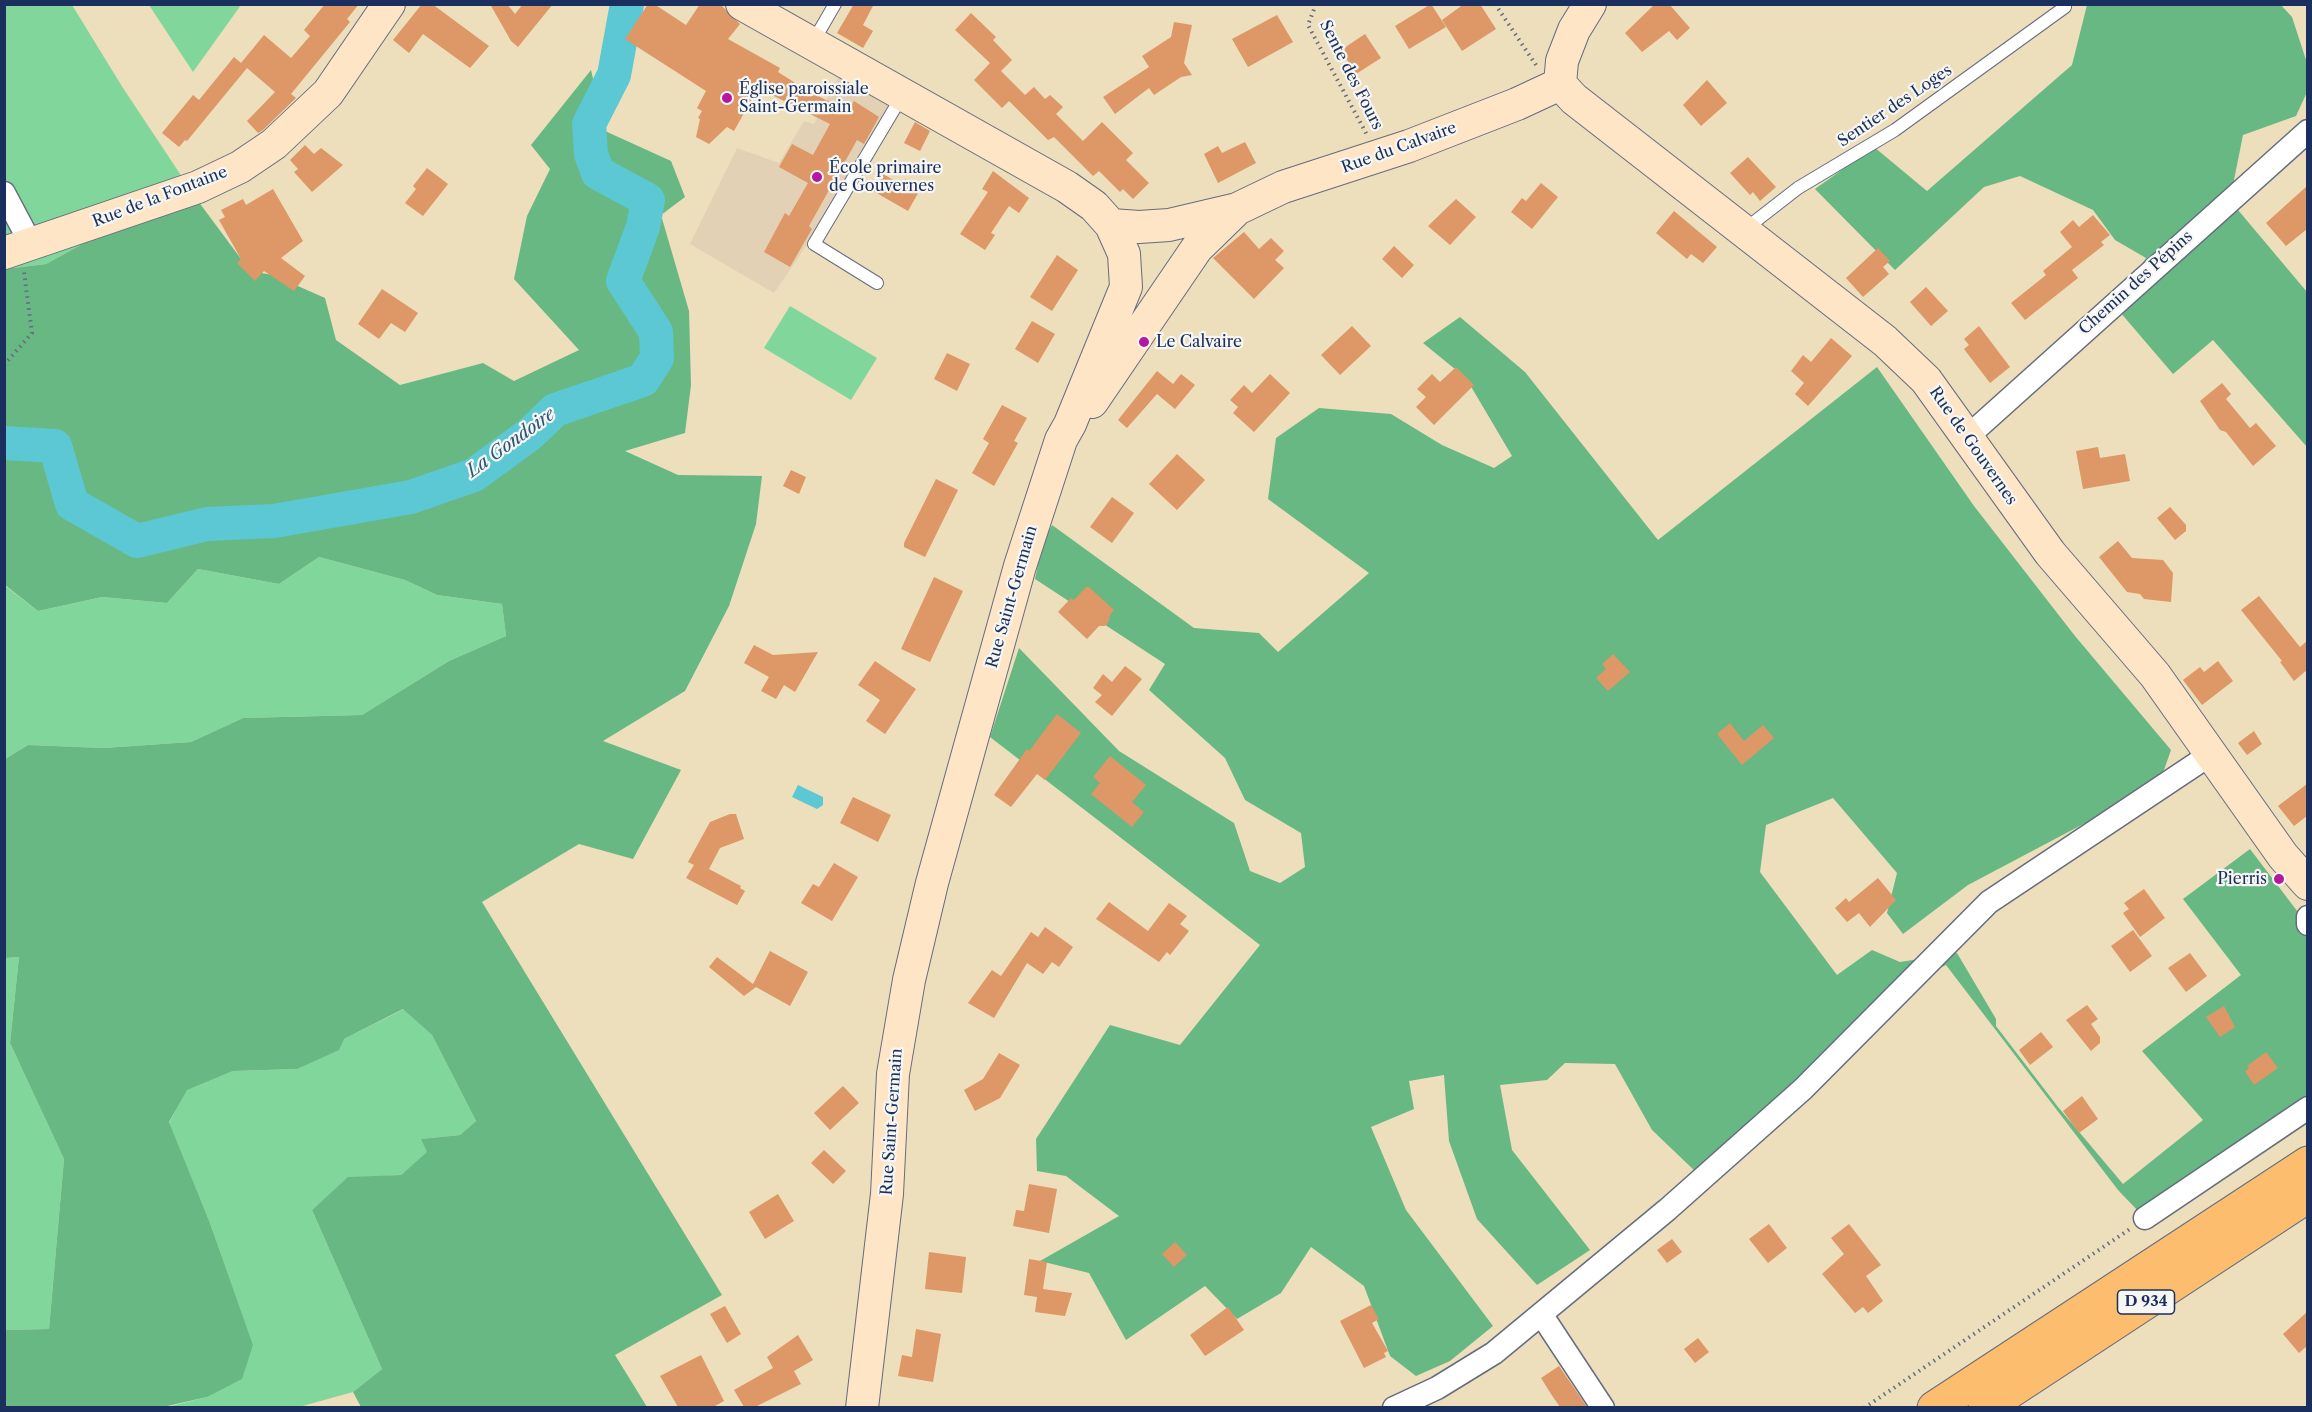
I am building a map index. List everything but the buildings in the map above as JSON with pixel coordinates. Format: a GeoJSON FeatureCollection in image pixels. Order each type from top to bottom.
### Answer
{"type":"FeatureCollection","features":[{"type":"Feature","properties":{"kind":"highway","name":"D 934"},"geometry":{"type":"LineString","coordinates":[[1934,1407],[2307,1163]]}},
{"type":"Feature","properties":{"kind":"highway","name":"D 934"},"geometry":{"type":"LineString","coordinates":[[1985,1407],[2307,1196]]}},
{"type":"Feature","properties":{"kind":"street","name":"Rue Saint-Germain"},"geometry":{"type":"LineString","coordinates":[[742,4],[776,18],[812,44],[1067,187],[1094,206],[1111,225],[1124,254],[1126,287],[1070,424],[1061,440],[1020,566],[932,883],[909,980],[893,1074],[887,1194],[862,1407]]}},
{"type":"Feature","properties":{"kind":"street"},"geometry":{"type":"LineString","coordinates":[[1555,86],[1574,30],[1590,4]]}},
{"type":"Feature","properties":{"kind":"street","name":"Rue de la Fontaine"},"geometry":{"type":"LineString","coordinates":[[18,248],[198,187],[240,167],[281,138],[328,93],[386,6]]}},
{"type":"Feature","properties":{"kind":"street","name":"Rue du Calvaire"},"geometry":{"type":"LineString","coordinates":[[1111,225],[1139,228],[1169,225],[1237,209],[1284,187],[1379,156],[1517,104],[1555,86]]}},
{"type":"Feature","properties":{"kind":"street","name":"Rue de Gouvernes"},"geometry":{"type":"LineString","coordinates":[[1555,86],[1885,341],[1926,380],[2050,553],[2155,675],[2283,856],[2307,884]]}},
{"type":"Feature","properties":{"kind":"street","name":"Chemin des Pépins"},"geometry":{"type":"LineString","coordinates":[[1966,438],[2307,131]]}},
{"type":"Feature","properties":{"kind":"street"},"geometry":{"type":"LineString","coordinates":[[4,193],[18,248]]}},
{"type":"Feature","properties":{"kind":"street","name":"Rue du Calvaire"},"geometry":{"type":"LineString","coordinates":[[1070,424],[1105,384],[1197,248],[1237,209]]}},
{"type":"Feature","properties":{"kind":"street"},"geometry":{"type":"LineString","coordinates":[[1394,1407],[1437,1388],[1494,1353],[1668,1209],[1803,1089],[1989,902],[2211,754]]}},
{"type":"Feature","properties":{"kind":"street"},"geometry":{"type":"LineString","coordinates":[[2307,917],[2307,924]]}},
{"type":"Feature","properties":{"kind":"street"},"geometry":{"type":"LineString","coordinates":[[2145,1218],[2307,1108]]}},
{"type":"Feature","properties":{"kind":"street"},"geometry":{"type":"LineString","coordinates":[[1541,1314],[1603,1407]]}},
{"type":"Feature","properties":{"kind":"lane"},"geometry":{"type":"LineString","coordinates":[[812,44],[835,4]]}},
{"type":"Feature","properties":{"kind":"lane","name":"Sentier des Loges"},"geometry":{"type":"LineString","coordinates":[[1743,231],[1798,188],[1895,130],[2065,7]]}},
{"type":"Feature","properties":{"kind":"lane"},"geometry":{"type":"LineString","coordinates":[[877,283],[814,244],[903,95]]}},
{"type":"Feature","properties":{"kind":"path","name":"Sente des Fours"},"geometry":{"type":"LineString","coordinates":[[1316,4],[1308,25],[1379,156]]}},
{"type":"Feature","properties":{"kind":"path"},"geometry":{"type":"LineString","coordinates":[[1496,4],[1555,86]]}},
{"type":"Feature","properties":{"kind":"path"},"geometry":{"type":"LineString","coordinates":[[4,365],[32,333],[28,292],[18,248]]}},
{"type":"Feature","properties":{"kind":"path"},"geometry":{"type":"LineString","coordinates":[[1864,1407],[2145,1218]]}},
{"type":"Feature","properties":{"kind":"shaded area"},"geometry":{"type":"Polygon","coordinates":[[[839,76],[891,106],[813,236],[774,293],[690,244],[737,148],[779,163],[804,121],[814,124],[839,76]]]}},
{"type":"Feature","properties":{"kind":"green space"},"geometry":{"type":"Polygon","coordinates":[[[4,5],[72,5],[123,88],[198,201],[99,235],[46,264],[5,269],[4,5]]]}},
{"type":"Feature","properties":{"kind":"green space"},"geometry":{"type":"Polygon","coordinates":[[[149,5],[241,5],[193,72],[149,5]]]}},
{"type":"Feature","properties":{"kind":"green space"},"geometry":{"type":"Polygon","coordinates":[[[2087,5],[2281,5],[2292,17],[2307,63],[2307,92],[2296,116],[2243,135],[2234,180],[2238,210],[2307,292],[2307,447],[2213,340],[2173,374],[2114,305],[2146,258],[2115,240],[2093,210],[2020,176],[1984,187],[1895,270],[1815,189],[1874,147],[1927,191],[2072,65],[2087,5]]]}},
{"type":"Feature","properties":{"kind":"green space"},"geometry":{"type":"Polygon","coordinates":[[[591,70],[605,131],[671,161],[685,197],[661,215],[689,311],[691,385],[685,433],[625,451],[678,475],[762,476],[756,524],[729,606],[685,691],[603,741],[681,770],[633,859],[579,844],[482,902],[722,1295],[615,1355],[647,1407],[361,1407],[353,1392],[382,1369],[312,1210],[348,1177],[401,1175],[427,1152],[421,1139],[460,1135],[476,1121],[432,1035],[403,1009],[344,1039],[339,1050],[297,1069],[233,1071],[187,1090],[169,1122],[210,1223],[253,1345],[242,1379],[207,1397],[163,1407],[5,1407],[4,1330],[49,1329],[64,1159],[10,1043],[19,957],[5,958],[5,759],[28,745],[104,748],[191,742],[243,718],[362,715],[449,661],[506,636],[502,604],[437,595],[405,580],[319,557],[279,584],[198,569],[167,603],[102,597],[38,611],[5,585],[5,269],[46,264],[99,235],[198,201],[250,271],[273,275],[325,298],[336,340],[400,385],[483,363],[514,381],[579,350],[514,279],[527,216],[550,169],[531,145],[591,70]]]}},
{"type":"Feature","properties":{"kind":"green space"},"geometry":{"type":"Polygon","coordinates":[[[790,306],[877,358],[851,400],[764,348],[790,306]]]}},
{"type":"Feature","properties":{"kind":"green space"},"geometry":{"type":"Polygon","coordinates":[[[1460,317],[1525,372],[1658,540],[1877,367],[1974,506],[2075,636],[2171,750],[2159,784],[1968,885],[1903,934],[1887,913],[1897,873],[1833,798],[1766,825],[1760,872],[1837,975],[1872,950],[1900,962],[1957,953],[1996,1019],[1996,1026],[2058,1107],[2123,1184],[2203,1120],[2142,1051],[2241,975],[2183,899],[2250,849],[2307,924],[2307,1102],[2141,1214],[2118,1190],[1946,965],[1886,993],[1753,1125],[1696,1172],[1652,1130],[1615,1064],[1565,1063],[1547,1080],[1500,1085],[1512,1150],[1590,1250],[1537,1285],[1477,1219],[1449,1141],[1444,1075],[1409,1081],[1414,1109],[1371,1127],[1406,1210],[1493,1326],[1450,1361],[1416,1376],[1390,1356],[1364,1286],[1311,1247],[1281,1293],[1237,1319],[1205,1286],[1126,1340],[1089,1273],[1040,1261],[1119,1216],[1066,1176],[1037,1171],[1036,1139],[1110,1025],[1180,1045],[1260,945],[990,737],[1019,648],[1119,751],[1234,823],[1250,871],[1280,883],[1305,867],[1301,833],[1245,800],[1225,758],[1149,690],[1165,664],[1035,579],[1042,545],[1052,525],[1194,628],[1259,633],[1278,652],[1369,573],[1268,499],[1276,438],[1319,408],[1391,414],[1442,445],[1494,468],[1512,456],[1466,378],[1423,343],[1460,317]]]}},
{"type":"Feature","properties":{"kind":"green space"},"geometry":{"type":"Polygon","coordinates":[[[319,557],[405,580],[437,595],[502,604],[506,636],[449,661],[362,715],[243,718],[191,742],[104,748],[28,745],[5,759],[4,585],[38,611],[102,597],[167,603],[198,569],[279,584],[319,557]]]}},
{"type":"Feature","properties":{"kind":"green space"},"geometry":{"type":"Polygon","coordinates":[[[19,957],[10,1043],[64,1159],[49,1329],[5,1330],[4,958],[19,957]]]}},
{"type":"Feature","properties":{"kind":"green space"},"geometry":{"type":"Polygon","coordinates":[[[404,1009],[432,1035],[476,1121],[460,1135],[422,1139],[428,1152],[401,1175],[348,1178],[312,1210],[382,1369],[353,1392],[299,1407],[163,1408],[207,1397],[253,1346],[210,1223],[169,1123],[186,1090],[233,1071],[297,1069],[344,1039],[404,1009]]]}},
{"type":"Feature","properties":{"kind":"water"},"geometry":{"type":"Polygon","coordinates":[[[798,785],[823,797],[823,805],[817,809],[792,797],[798,785]]]}},
{"type":"Feature","properties":{"kind":"waterway","name":"La Gondoire"},"geometry":{"type":"LineString","coordinates":[[4,443],[55,446],[72,504],[137,541],[207,524],[274,521],[411,497],[474,475],[530,434],[555,410],[643,380],[657,358],[656,332],[623,281],[643,227],[648,200],[598,173],[591,154],[589,124],[614,75],[627,4]]}},
{"type":"Feature","properties":{"kind":"place","name":"Église paroissiale Saint-Germain"},"geometry":{"type":"Point","coordinates":[727,98]}},
{"type":"Feature","properties":{"kind":"place","name":"École primaire de Gouvernes"},"geometry":{"type":"Point","coordinates":[817,177]}},
{"type":"Feature","properties":{"kind":"place","name":"Le Calvaire"},"geometry":{"type":"Point","coordinates":[1144,342]}},
{"type":"Feature","properties":{"kind":"place","name":"Pierris"},"geometry":{"type":"Point","coordinates":[2279,879]}}]}
